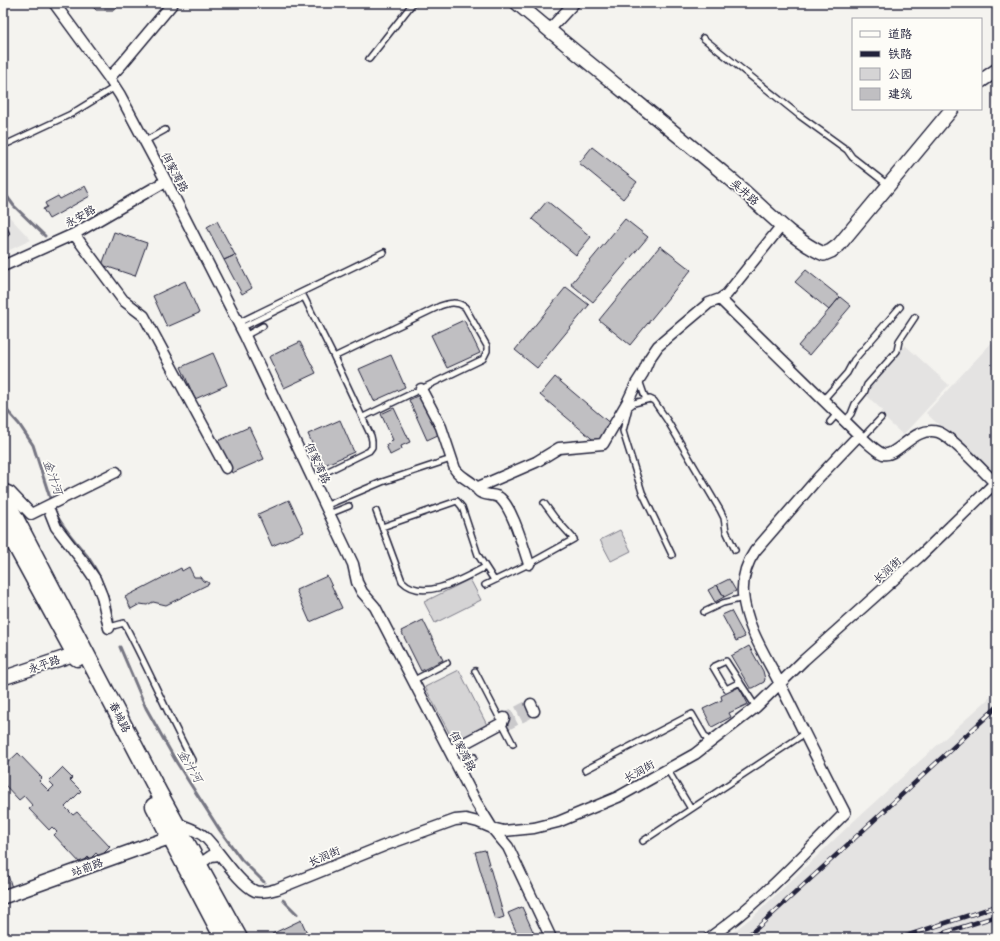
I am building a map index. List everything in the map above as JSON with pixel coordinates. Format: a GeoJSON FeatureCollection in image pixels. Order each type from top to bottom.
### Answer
{"type":"FeatureCollection","features":[{"type":"Feature","properties":{"kind":"main road","name":"春城路"},"geometry":{"type":"LineString","coordinates":[[3,495],[79,651],[173,830],[223,938]]}},
{"type":"Feature","properties":{"kind":"main road","name":"春城路"},"geometry":{"type":"LineString","coordinates":[[3,522],[79,651]]}},
{"type":"Feature","properties":{"kind":"main road","name":"春城路"},"geometry":{"type":"LineString","coordinates":[[173,830],[201,869],[239,938]]}},
{"type":"Feature","properties":{"kind":"street","name":"佴家湾路"},"geometry":{"type":"LineString","coordinates":[[54,3],[114,87],[145,141],[241,329],[353,564],[357,582],[362,592],[375,607],[476,802],[492,828],[508,847],[551,938]]}},
{"type":"Feature","properties":{"kind":"street"},"geometry":{"type":"LineString","coordinates":[[108,78],[122,64],[173,3]]}},
{"type":"Feature","properties":{"kind":"street","name":"吴井路"},"geometry":{"type":"LineString","coordinates":[[517,3],[729,178],[782,225],[812,249],[824,254],[839,245],[889,185],[908,168],[951,110]]}},
{"type":"Feature","properties":{"kind":"street"},"geometry":{"type":"LineString","coordinates":[[549,30],[574,3]]}},
{"type":"Feature","properties":{"kind":"street"},"geometry":{"type":"LineString","coordinates":[[982,80],[997,70]]}},
{"type":"Feature","properties":{"kind":"street","name":"永安路"},"geometry":{"type":"LineString","coordinates":[[4,264],[74,234],[166,181]]}},
{"type":"Feature","properties":{"kind":"street"},"geometry":{"type":"LineString","coordinates":[[476,488],[536,462],[559,448],[603,444],[628,401],[649,359],[658,346],[709,303],[720,299],[727,294],[782,225]]}},
{"type":"Feature","properties":{"kind":"street"},"geometry":{"type":"LineString","coordinates":[[74,234],[122,300],[144,316],[226,468]]}},
{"type":"Feature","properties":{"kind":"street"},"geometry":{"type":"LineString","coordinates":[[720,299],[837,414],[881,453],[893,453],[918,434],[937,432],[945,435],[996,482]]}},
{"type":"Feature","properties":{"kind":"street"},"geometry":{"type":"LineString","coordinates":[[421,389],[441,427],[458,474],[472,483],[479,492],[499,497],[510,512],[529,564]]}},
{"type":"Feature","properties":{"kind":"street"},"geometry":{"type":"LineString","coordinates":[[709,938],[749,908],[846,813],[804,734],[754,634],[744,598],[743,581],[749,559],[755,551],[861,436]]}},
{"type":"Feature","properties":{"kind":"street"},"geometry":{"type":"LineString","coordinates":[[3,489],[10,492],[31,514],[52,505],[116,472]]}},
{"type":"Feature","properties":{"kind":"street","name":"长润街"},"geometry":{"type":"LineString","coordinates":[[173,830],[200,833],[248,886],[256,891],[266,892],[277,889],[378,848],[455,820],[478,822],[504,831],[534,828],[558,822],[618,797],[695,754],[756,707],[804,660],[919,557],[996,482]]}},
{"type":"Feature","properties":{"kind":"street"},"geometry":{"type":"LineString","coordinates":[[52,505],[56,527],[95,579],[102,596],[111,627]]}},
{"type":"Feature","properties":{"kind":"street","name":"永平路"},"geometry":{"type":"LineString","coordinates":[[3,678],[79,651]]}},
{"type":"Feature","properties":{"kind":"street"},"geometry":{"type":"LineString","coordinates":[[450,751],[504,722]]}},
{"type":"Feature","properties":{"kind":"street","name":"站前路"},"geometry":{"type":"LineString","coordinates":[[3,897],[173,830]]}},
{"type":"Feature","properties":{"kind":"street"},"geometry":{"type":"LineString","coordinates":[[201,869],[204,860],[211,856],[219,855]]}},
{"type":"Feature","properties":{"kind":"lane"},"geometry":{"type":"LineString","coordinates":[[369,59],[413,3]]}},
{"type":"Feature","properties":{"kind":"lane"},"geometry":{"type":"LineString","coordinates":[[703,38],[889,185]]}},
{"type":"Feature","properties":{"kind":"lane"},"geometry":{"type":"LineString","coordinates":[[9,143],[71,114],[114,87]]}},
{"type":"Feature","properties":{"kind":"lane"},"geometry":{"type":"LineString","coordinates":[[145,141],[165,130]]}},
{"type":"Feature","properties":{"kind":"lane"},"geometry":{"type":"LineString","coordinates":[[3,227],[6,233],[3,235]]}},
{"type":"Feature","properties":{"kind":"lane"},"geometry":{"type":"LineString","coordinates":[[241,329],[384,252]]}},
{"type":"Feature","properties":{"kind":"lane"},"geometry":{"type":"LineString","coordinates":[[241,329],[304,297],[363,417],[372,442],[372,447],[369,451],[312,479]]}},
{"type":"Feature","properties":{"kind":"lane"},"geometry":{"type":"LineString","coordinates":[[334,357],[448,303],[460,304],[465,307],[487,346],[486,355],[483,359],[363,417]]}},
{"type":"Feature","properties":{"kind":"lane"},"geometry":{"type":"LineString","coordinates":[[823,400],[847,373],[854,360],[900,307]]}},
{"type":"Feature","properties":{"kind":"lane"},"geometry":{"type":"LineString","coordinates":[[845,421],[864,393],[867,385],[897,351],[899,341],[908,330],[915,317]]}},
{"type":"Feature","properties":{"kind":"lane"},"geometry":{"type":"LineString","coordinates":[[241,329],[264,326]]}},
{"type":"Feature","properties":{"kind":"lane"},"geometry":{"type":"LineString","coordinates":[[345,381],[351,378]]}},
{"type":"Feature","properties":{"kind":"lane"},"geometry":{"type":"LineString","coordinates":[[639,379],[646,400]]}},
{"type":"Feature","properties":{"kind":"lane"},"geometry":{"type":"LineString","coordinates":[[672,555],[642,492],[623,431],[629,407],[634,403],[650,399],[654,401],[724,518],[726,531],[735,550]]}},
{"type":"Feature","properties":{"kind":"lane"},"geometry":{"type":"LineString","coordinates":[[830,422],[837,414]]}},
{"type":"Feature","properties":{"kind":"lane"},"geometry":{"type":"LineString","coordinates":[[861,436],[880,418]]}},
{"type":"Feature","properties":{"kind":"lane"},"geometry":{"type":"LineString","coordinates":[[327,510],[382,482],[448,460]]}},
{"type":"Feature","properties":{"kind":"lane"},"geometry":{"type":"LineString","coordinates":[[382,527],[457,501],[462,507],[478,555],[494,580]]}},
{"type":"Feature","properties":{"kind":"lane"},"geometry":{"type":"LineString","coordinates":[[485,585],[529,564],[574,539],[544,503]]}},
{"type":"Feature","properties":{"kind":"lane"},"geometry":{"type":"LineString","coordinates":[[327,510],[349,506]]}},
{"type":"Feature","properties":{"kind":"lane"},"geometry":{"type":"LineString","coordinates":[[376,511],[402,581],[407,587],[430,590],[440,588],[485,567]]}},
{"type":"Feature","properties":{"kind":"lane"},"geometry":{"type":"LineString","coordinates":[[704,612],[723,603],[744,598]]}},
{"type":"Feature","properties":{"kind":"lane"},"geometry":{"type":"LineString","coordinates":[[111,627],[124,623],[147,668],[170,719],[192,760]]}},
{"type":"Feature","properties":{"kind":"lane"},"geometry":{"type":"LineString","coordinates":[[740,682],[726,689],[714,667],[726,661],[740,682],[756,707]]}},
{"type":"Feature","properties":{"kind":"lane"},"geometry":{"type":"LineString","coordinates":[[414,680],[447,663]]}},
{"type":"Feature","properties":{"kind":"lane"},"geometry":{"type":"LineString","coordinates":[[475,671],[504,722],[513,744]]}},
{"type":"Feature","properties":{"kind":"lane"},"geometry":{"type":"LineString","coordinates":[[586,770],[692,714],[709,743]]}},
{"type":"Feature","properties":{"kind":"lane"},"geometry":{"type":"LineString","coordinates":[[643,841],[804,734]]}},
{"type":"Feature","properties":{"kind":"lane"},"geometry":{"type":"LineString","coordinates":[[457,765],[474,757]]}},
{"type":"Feature","properties":{"kind":"lane"},"geometry":{"type":"LineString","coordinates":[[667,769],[691,809]]}},
{"type":"Feature","properties":{"kind":"shaded area"},"geometry":{"type":"Polygon","coordinates":[[[3,210],[31,240],[3,253],[3,210]]]}},
{"type":"Feature","properties":{"kind":"shaded area"},"geometry":{"type":"Polygon","coordinates":[[[997,337],[997,467],[991,474],[926,413],[997,337]]]}},
{"type":"Feature","properties":{"kind":"shaded area"},"geometry":{"type":"Polygon","coordinates":[[[905,345],[949,385],[903,435],[880,414],[882,410],[866,395],[868,386],[905,345]]]}},
{"type":"Feature","properties":{"kind":"shaded area"},"geometry":{"type":"Polygon","coordinates":[[[997,691],[997,938],[725,938],[755,915],[856,819],[997,691]]]}},
{"type":"Feature","properties":{"kind":"green space"},"geometry":{"type":"Polygon","coordinates":[[[620,530],[631,551],[611,561],[600,540],[620,530]]]}},
{"type":"Feature","properties":{"kind":"green space"},"geometry":{"type":"Polygon","coordinates":[[[470,579],[481,600],[435,623],[424,602],[470,579]]]}},
{"type":"Feature","properties":{"kind":"green space"},"geometry":{"type":"Polygon","coordinates":[[[459,670],[487,725],[454,742],[425,687],[459,670]]]}},
{"type":"Feature","properties":{"kind":"building"},"geometry":{"type":"Polygon","coordinates":[[[89,3],[118,3],[119,5],[114,10],[96,10],[89,3]]]}},
{"type":"Feature","properties":{"kind":"building"},"geometry":{"type":"Polygon","coordinates":[[[592,147],[637,182],[623,199],[579,163],[592,147]]]}},
{"type":"Feature","properties":{"kind":"building"},"geometry":{"type":"Polygon","coordinates":[[[85,186],[90,196],[49,219],[43,209],[47,207],[45,203],[58,196],[60,199],[85,186]]]}},
{"type":"Feature","properties":{"kind":"building"},"geometry":{"type":"Polygon","coordinates":[[[547,201],[591,237],[576,255],[532,219],[547,201]]]}},
{"type":"Feature","properties":{"kind":"building"},"geometry":{"type":"Polygon","coordinates":[[[625,219],[648,237],[593,302],[571,284],[625,219]]]}},
{"type":"Feature","properties":{"kind":"building"},"geometry":{"type":"Polygon","coordinates":[[[217,221],[235,255],[224,260],[207,227],[217,221]]]}},
{"type":"Feature","properties":{"kind":"building"},"geometry":{"type":"Polygon","coordinates":[[[114,232],[147,243],[135,276],[102,265],[114,232]]]}},
{"type":"Feature","properties":{"kind":"building"},"geometry":{"type":"Polygon","coordinates":[[[660,246],[691,270],[630,345],[599,320],[660,246]]]}},
{"type":"Feature","properties":{"kind":"building"},"geometry":{"type":"Polygon","coordinates":[[[235,255],[252,288],[242,294],[224,260],[235,255]]]}},
{"type":"Feature","properties":{"kind":"building"},"geometry":{"type":"Polygon","coordinates":[[[806,270],[840,297],[829,310],[795,282],[806,270]]]}},
{"type":"Feature","properties":{"kind":"building"},"geometry":{"type":"Polygon","coordinates":[[[185,281],[199,313],[167,327],[153,296],[185,281]]]}},
{"type":"Feature","properties":{"kind":"building"},"geometry":{"type":"Polygon","coordinates":[[[566,287],[589,305],[537,368],[515,350],[566,287]]]}},
{"type":"Feature","properties":{"kind":"building"},"geometry":{"type":"Polygon","coordinates":[[[840,297],[851,306],[809,355],[798,346],[840,297]]]}},
{"type":"Feature","properties":{"kind":"building"},"geometry":{"type":"Polygon","coordinates":[[[464,320],[480,353],[447,368],[431,335],[464,320]]]}},
{"type":"Feature","properties":{"kind":"building"},"geometry":{"type":"Polygon","coordinates":[[[300,342],[316,373],[284,388],[269,357],[300,342]]]}},
{"type":"Feature","properties":{"kind":"building"},"geometry":{"type":"Polygon","coordinates":[[[213,353],[227,385],[195,399],[181,367],[213,353]]]}},
{"type":"Feature","properties":{"kind":"building"},"geometry":{"type":"Polygon","coordinates":[[[391,355],[405,387],[374,401],[359,369],[391,355]]]}},
{"type":"Feature","properties":{"kind":"building"},"geometry":{"type":"Polygon","coordinates":[[[555,377],[612,425],[597,443],[540,395],[555,377]]]}},
{"type":"Feature","properties":{"kind":"building"},"geometry":{"type":"Polygon","coordinates":[[[421,394],[440,434],[427,440],[409,400],[421,394]]]}},
{"type":"Feature","properties":{"kind":"building"},"geometry":{"type":"Polygon","coordinates":[[[394,408],[410,442],[401,446],[402,449],[390,455],[386,445],[391,443],[390,441],[393,440],[381,414],[394,408]]]}},
{"type":"Feature","properties":{"kind":"building"},"geometry":{"type":"Polygon","coordinates":[[[340,420],[354,452],[322,466],[308,434],[340,420]]]}},
{"type":"Feature","properties":{"kind":"building"},"geometry":{"type":"Polygon","coordinates":[[[249,427],[264,459],[232,473],[218,441],[249,427]]]}},
{"type":"Feature","properties":{"kind":"building"},"geometry":{"type":"Polygon","coordinates":[[[289,500],[304,532],[272,546],[258,514],[289,500]]]}},
{"type":"Feature","properties":{"kind":"building"},"geometry":{"type":"Polygon","coordinates":[[[189,567],[194,577],[200,577],[203,581],[208,582],[209,584],[166,605],[153,602],[147,605],[140,604],[131,609],[125,597],[181,568],[182,571],[189,567]]]}},
{"type":"Feature","properties":{"kind":"building"},"geometry":{"type":"Polygon","coordinates":[[[327,576],[342,608],[310,622],[296,590],[327,576]]]}},
{"type":"Feature","properties":{"kind":"building"},"geometry":{"type":"Polygon","coordinates":[[[729,579],[736,591],[724,597],[717,585],[729,579]]]}},
{"type":"Feature","properties":{"kind":"building"},"geometry":{"type":"Polygon","coordinates":[[[717,585],[724,597],[715,602],[708,590],[717,585]]]}},
{"type":"Feature","properties":{"kind":"building"},"geometry":{"type":"Polygon","coordinates":[[[731,611],[745,637],[736,641],[722,615],[731,611]]]}},
{"type":"Feature","properties":{"kind":"building"},"geometry":{"type":"Polygon","coordinates":[[[423,620],[443,660],[421,671],[401,631],[423,620]]]}},
{"type":"Feature","properties":{"kind":"building"},"geometry":{"type":"Polygon","coordinates":[[[749,646],[763,671],[765,679],[764,682],[753,688],[750,688],[731,656],[749,646]]]}},
{"type":"Feature","properties":{"kind":"building"},"geometry":{"type":"Polygon","coordinates":[[[739,687],[748,704],[729,713],[731,717],[712,727],[703,709],[722,700],[721,696],[739,687]]]}},
{"type":"Feature","properties":{"kind":"building"},"geometry":{"type":"Polygon","coordinates":[[[18,753],[42,778],[39,781],[49,791],[54,786],[49,781],[62,768],[72,778],[70,780],[81,791],[65,807],[73,815],[77,812],[110,847],[100,857],[96,853],[90,859],[88,857],[81,864],[54,835],[57,832],[52,827],[49,830],[29,809],[33,806],[24,796],[19,800],[3,783],[3,767],[18,753]]]}},
{"type":"Feature","properties":{"kind":"building"},"geometry":{"type":"Polygon","coordinates":[[[485,850],[504,917],[495,920],[475,852],[485,850]]]}},
{"type":"Feature","properties":{"kind":"building"},"geometry":{"type":"Polygon","coordinates":[[[8,875],[12,888],[3,891],[3,876],[8,875]]]}},
{"type":"Feature","properties":{"kind":"building"},"geometry":{"type":"Polygon","coordinates":[[[522,907],[536,938],[519,938],[508,913],[522,907]]]}},
{"type":"Feature","properties":{"kind":"building"},"geometry":{"type":"Polygon","coordinates":[[[301,920],[309,937],[274,938],[272,934],[301,920]]]}},
{"type":"Feature","properties":{"kind":"waterway","name":"金汁河"},"geometry":{"type":"LineString","coordinates":[[3,191],[14,206],[45,236]]}},
{"type":"Feature","properties":{"kind":"waterway","name":"金汁河"},"geometry":{"type":"LineString","coordinates":[[3,406],[19,424],[33,445],[51,501]]}},
{"type":"Feature","properties":{"kind":"waterway","name":"金汁河"},"geometry":{"type":"LineString","coordinates":[[55,512],[66,530],[88,557],[97,572],[107,595],[113,620]]}},
{"type":"Feature","properties":{"kind":"waterway","name":"金汁河"},"geometry":{"type":"LineString","coordinates":[[120,647],[146,708],[177,763],[219,829],[241,859],[264,882]]}},
{"type":"Feature","properties":{"kind":"waterway","name":"金汁河"},"geometry":{"type":"LineString","coordinates":[[283,900],[297,914]]}},
{"type":"Feature","properties":{"kind":"tunnel"},"geometry":{"type":"LineString","coordinates":[[504,718],[531,704]]}},
{"type":"Feature","properties":{"kind":"tunnel"},"geometry":{"type":"LineString","coordinates":[[507,725],[534,711]]}},
{"type":"Feature","properties":{"kind":"railway"},"geometry":{"type":"LineString","coordinates":[[745,938],[997,707]]}},
{"type":"Feature","properties":{"kind":"railway"},"geometry":{"type":"LineString","coordinates":[[900,938],[997,906]]}},
{"type":"Feature","properties":{"kind":"railway"},"geometry":{"type":"LineString","coordinates":[[928,938],[997,916]]}}]}
